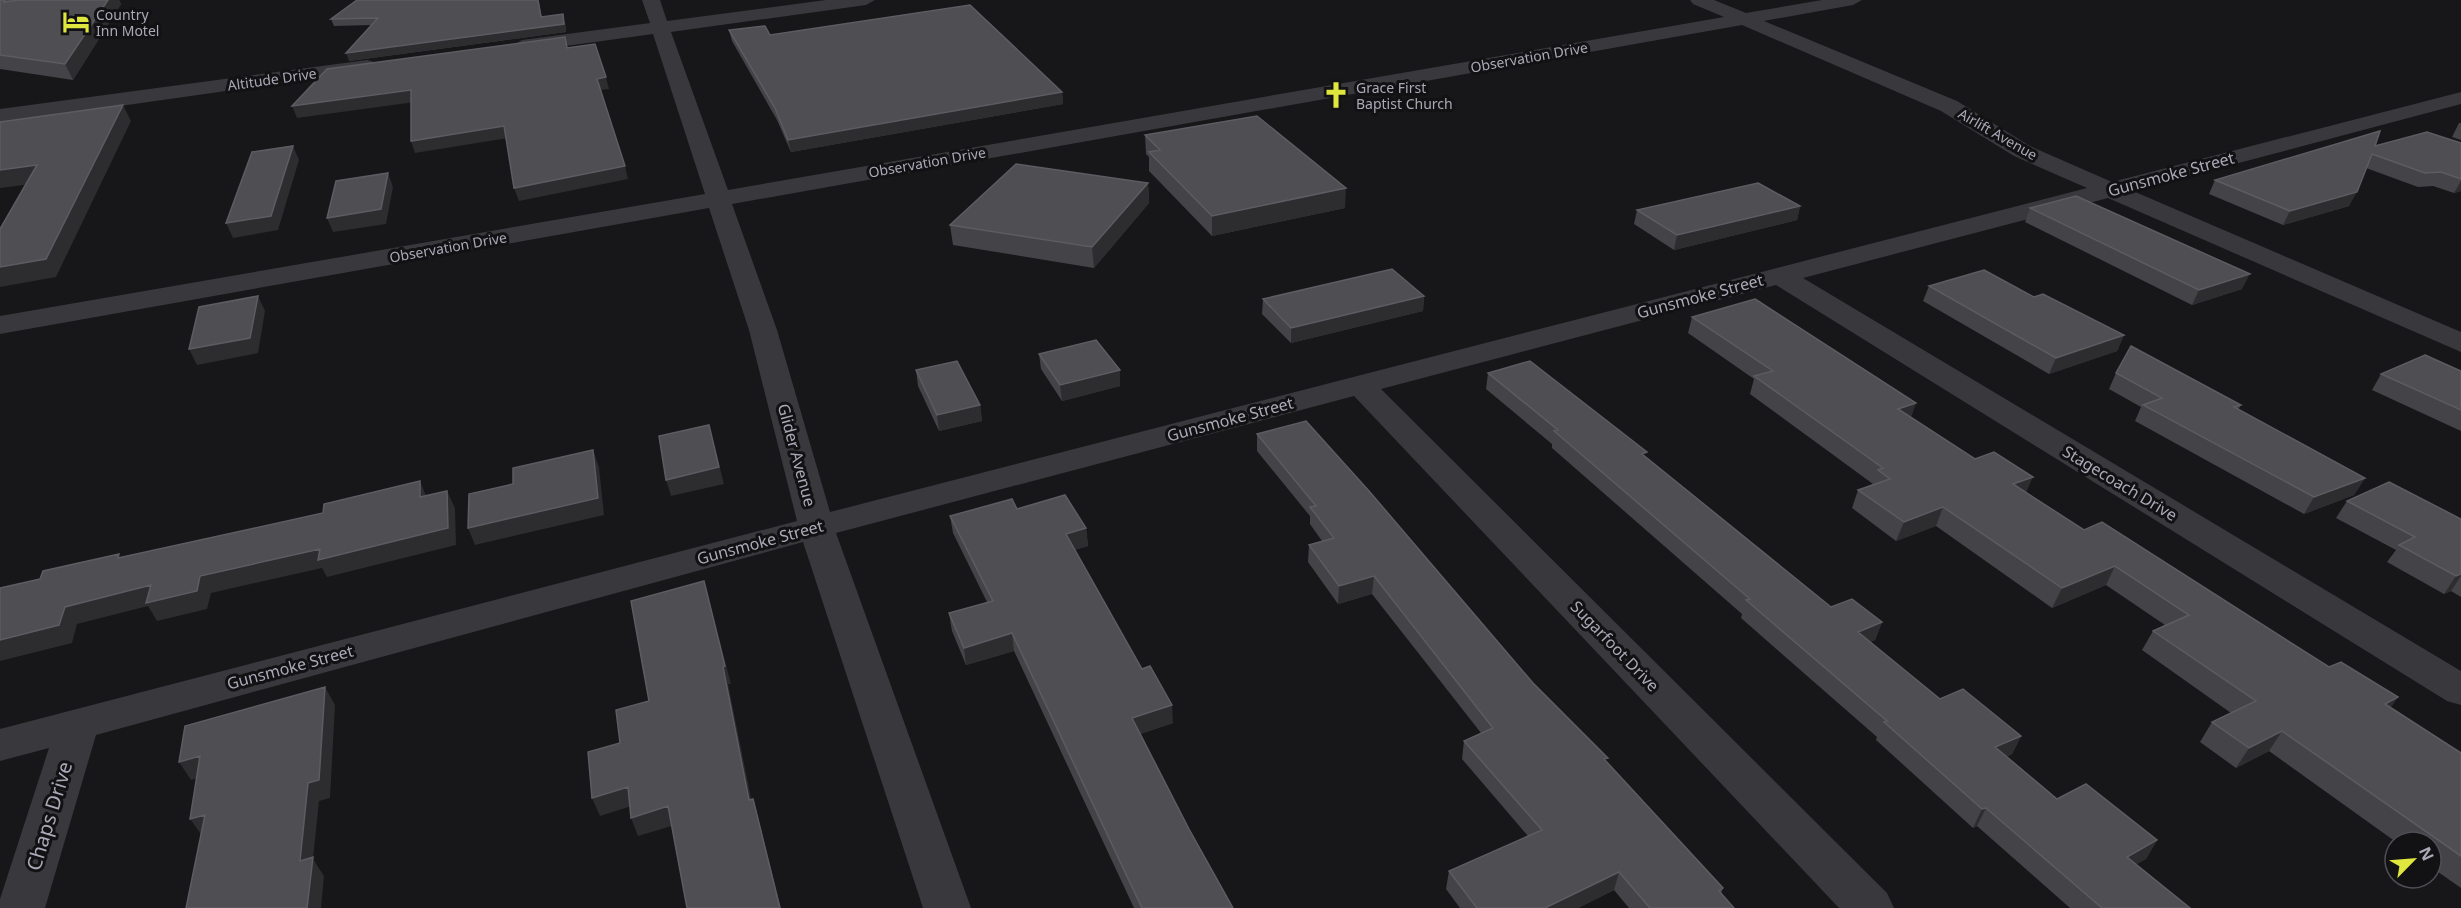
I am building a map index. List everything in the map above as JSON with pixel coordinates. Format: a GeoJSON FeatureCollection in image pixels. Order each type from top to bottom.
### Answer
{"type":"FeatureCollection","features":[{"type":"Feature","properties":{"kind":"street"},"geometry":{"type":"LineString","coordinates":[[506,48],[655,14],[866,0]]}},
{"type":"Feature","properties":{"kind":"street","name":"Airlift Avenue"},"geometry":{"type":"LineString","coordinates":[[1699,0],[1949,106],[2022,151],[2461,343]]}},
{"type":"Feature","properties":{"kind":"street","name":"Observation Drive"},"geometry":{"type":"LineString","coordinates":[[0,325],[1853,0]]}},
{"type":"Feature","properties":{"kind":"street","name":"Glider Avenue"},"geometry":{"type":"LineString","coordinates":[[655,14],[764,330],[816,527],[947,908]]}},
{"type":"Feature","properties":{"kind":"street","name":"Altitude Drive"},"geometry":{"type":"LineString","coordinates":[[0,116],[388,63]]}},
{"type":"Feature","properties":{"kind":"street","name":"Gunsmoke Street"},"geometry":{"type":"LineString","coordinates":[[0,745],[816,527],[2461,98]]}},
{"type":"Feature","properties":{"kind":"street"},"geometry":{"type":"LineString","coordinates":[[2374,120],[2407,132]]}},
{"type":"Feature","properties":{"kind":"street","name":"Stagecoach Drive"},"geometry":{"type":"LineString","coordinates":[[1780,276],[2461,690]]}},
{"type":"Feature","properties":{"kind":"street","name":"Sugarfoot Drive"},"geometry":{"type":"LineString","coordinates":[[1360,385],[1870,908]]}},
{"type":"Feature","properties":{"kind":"street","name":"Chaps Drive"},"geometry":{"type":"LineString","coordinates":[[21,908],[78,724]]}},
{"type":"Feature","properties":{"kind":"building"},"geometry":{"type":"Polygon","coordinates":[[[0,0],[5,0],[4,2],[108,0],[65,64],[0,55],[0,0]]]}},
{"type":"Feature","properties":{"kind":"building"},"geometry":{"type":"Polygon","coordinates":[[[357,0],[538,0],[541,17],[563,14],[564,24],[346,53],[378,18],[331,19],[357,0]]]}},
{"type":"Feature","properties":{"kind":"building"},"geometry":{"type":"Polygon","coordinates":[[[970,5],[1062,92],[788,140],[775,108],[729,30],[765,26],[770,35],[970,5]]]}},
{"type":"Feature","properties":{"kind":"building"},"geometry":{"type":"Polygon","coordinates":[[[565,37],[567,48],[595,44],[606,77],[597,79],[625,166],[514,188],[504,126],[411,141],[411,90],[292,106],[327,69],[565,37]]]}},
{"type":"Feature","properties":{"kind":"building"},"geometry":{"type":"Polygon","coordinates":[[[123,105],[46,259],[0,267],[0,229],[37,165],[0,170],[0,122],[123,105]]]}},
{"type":"Feature","properties":{"kind":"building"},"geometry":{"type":"Polygon","coordinates":[[[1257,116],[1346,188],[1212,216],[1149,152],[1160,150],[1145,135],[1257,116]]]}},
{"type":"Feature","properties":{"kind":"building"},"geometry":{"type":"Polygon","coordinates":[[[2380,131],[2375,146],[2427,132],[2461,143],[2461,179],[2441,172],[2425,173],[2372,154],[2357,192],[2290,211],[2215,180],[2380,131]]]}},
{"type":"Feature","properties":{"kind":"building"},"geometry":{"type":"Polygon","coordinates":[[[293,146],[271,216],[226,223],[252,152],[293,146]]]}},
{"type":"Feature","properties":{"kind":"building"},"geometry":{"type":"Polygon","coordinates":[[[1016,164],[1148,183],[1092,247],[950,225],[1016,164]]]}},
{"type":"Feature","properties":{"kind":"building"},"geometry":{"type":"Polygon","coordinates":[[[388,173],[381,209],[327,218],[336,181],[388,173]]]}},
{"type":"Feature","properties":{"kind":"building"},"geometry":{"type":"Polygon","coordinates":[[[1758,183],[1800,206],[1677,235],[1637,210],[1758,183]]]}},
{"type":"Feature","properties":{"kind":"building"},"geometry":{"type":"Polygon","coordinates":[[[2076,196],[2250,274],[2199,290],[2030,208],[2076,196]]]}},
{"type":"Feature","properties":{"kind":"building"},"geometry":{"type":"Polygon","coordinates":[[[1392,269],[1424,296],[1291,328],[1263,299],[1392,269]]]}},
{"type":"Feature","properties":{"kind":"building"},"geometry":{"type":"Polygon","coordinates":[[[1984,270],[2034,297],[2043,294],[2124,335],[2056,358],[1929,286],[1984,270]]]}},
{"type":"Feature","properties":{"kind":"building"},"geometry":{"type":"Polygon","coordinates":[[[258,296],[250,338],[189,349],[199,307],[258,296]]]}},
{"type":"Feature","properties":{"kind":"building"},"geometry":{"type":"Polygon","coordinates":[[[1755,299],[1916,403],[1898,409],[1975,459],[1994,452],[2033,477],[2013,484],[2084,530],[2102,522],[2329,667],[2341,662],[2398,697],[2385,704],[2461,753],[2461,856],[2443,843],[2443,830],[2424,830],[2282,731],[2249,748],[2212,722],[2256,701],[2153,631],[2189,615],[2115,566],[2062,588],[1943,507],[1904,522],[1858,490],[1890,479],[1878,470],[1883,468],[1754,376],[1773,371],[1692,317],[1755,299]]]}},
{"type":"Feature","properties":{"kind":"building"},"geometry":{"type":"Polygon","coordinates":[[[1096,340],[1120,370],[1060,385],[1039,354],[1096,340]]]}},
{"type":"Feature","properties":{"kind":"building"},"geometry":{"type":"Polygon","coordinates":[[[2131,346],[2241,405],[2234,407],[2365,478],[2314,497],[2143,405],[2162,398],[2116,373],[2131,346]]]}},
{"type":"Feature","properties":{"kind":"building"},"geometry":{"type":"Polygon","coordinates":[[[2425,355],[2461,371],[2461,410],[2381,374],[2425,355]]]}},
{"type":"Feature","properties":{"kind":"building"},"geometry":{"type":"Polygon","coordinates":[[[957,361],[980,405],[937,415],[916,370],[957,361]]]}},
{"type":"Feature","properties":{"kind":"building"},"geometry":{"type":"Polygon","coordinates":[[[1530,361],[1647,452],[1642,454],[1831,607],[1852,599],[1882,622],[1858,632],[1940,699],[1963,689],[2021,736],[1995,747],[2057,799],[2086,784],[2157,840],[2127,857],[2190,908],[2102,908],[1986,808],[1982,809],[1884,722],[1887,721],[1746,600],[1750,599],[1554,431],[1558,430],[1488,373],[1530,361]]]}},
{"type":"Feature","properties":{"kind":"building"},"geometry":{"type":"Polygon","coordinates":[[[1306,421],[1533,683],[1608,758],[1604,759],[1723,888],[1719,891],[1734,908],[1650,908],[1619,872],[1545,908],[1477,908],[1449,871],[1542,830],[1464,741],[1493,728],[1374,576],[1339,586],[1309,545],[1334,538],[1310,507],[1316,506],[1257,434],[1306,421]]]}},
{"type":"Feature","properties":{"kind":"building"},"geometry":{"type":"Polygon","coordinates":[[[709,425],[719,467],[666,480],[659,436],[709,425]]]}},
{"type":"Feature","properties":{"kind":"building"},"geometry":{"type":"Polygon","coordinates":[[[593,450],[598,498],[468,528],[469,494],[513,484],[513,468],[593,450]]]}},
{"type":"Feature","properties":{"kind":"building"},"geometry":{"type":"Polygon","coordinates":[[[420,481],[420,497],[447,491],[448,528],[318,560],[320,549],[200,576],[197,591],[146,603],[151,585],[65,607],[59,625],[0,640],[0,588],[40,579],[43,571],[119,554],[118,558],[323,513],[324,504],[420,481]]]}},
{"type":"Feature","properties":{"kind":"building"},"geometry":{"type":"Polygon","coordinates":[[[2389,482],[2461,519],[2461,574],[2456,576],[2399,545],[2415,537],[2347,501],[2389,482]]]}},
{"type":"Feature","properties":{"kind":"building"},"geometry":{"type":"Polygon","coordinates":[[[1065,495],[1086,528],[1066,534],[1142,669],[1150,666],[1172,705],[1132,718],[1233,908],[1142,908],[1012,633],[964,648],[949,613],[993,601],[950,516],[1012,499],[1017,509],[1065,495]]]}},
{"type":"Feature","properties":{"kind":"building"},"geometry":{"type":"Polygon","coordinates":[[[704,581],[725,666],[723,667],[749,800],[753,799],[780,908],[687,908],[668,806],[631,818],[628,787],[592,798],[588,752],[620,743],[616,710],[649,701],[631,601],[704,581]]]}},
{"type":"Feature","properties":{"kind":"building"},"geometry":{"type":"Polygon","coordinates":[[[325,687],[319,780],[308,783],[300,861],[313,857],[307,908],[186,908],[205,815],[190,819],[200,756],[179,762],[185,726],[325,687]]]}},
{"type":"Feature","properties":{"kind":"place","name":"Country Inn Motel"},"geometry":{"type":"Point","coordinates":[76,22]}},
{"type":"Feature","properties":{"kind":"place","name":"Grace First Baptist Church"},"geometry":{"type":"Point","coordinates":[1336,95]}}]}
